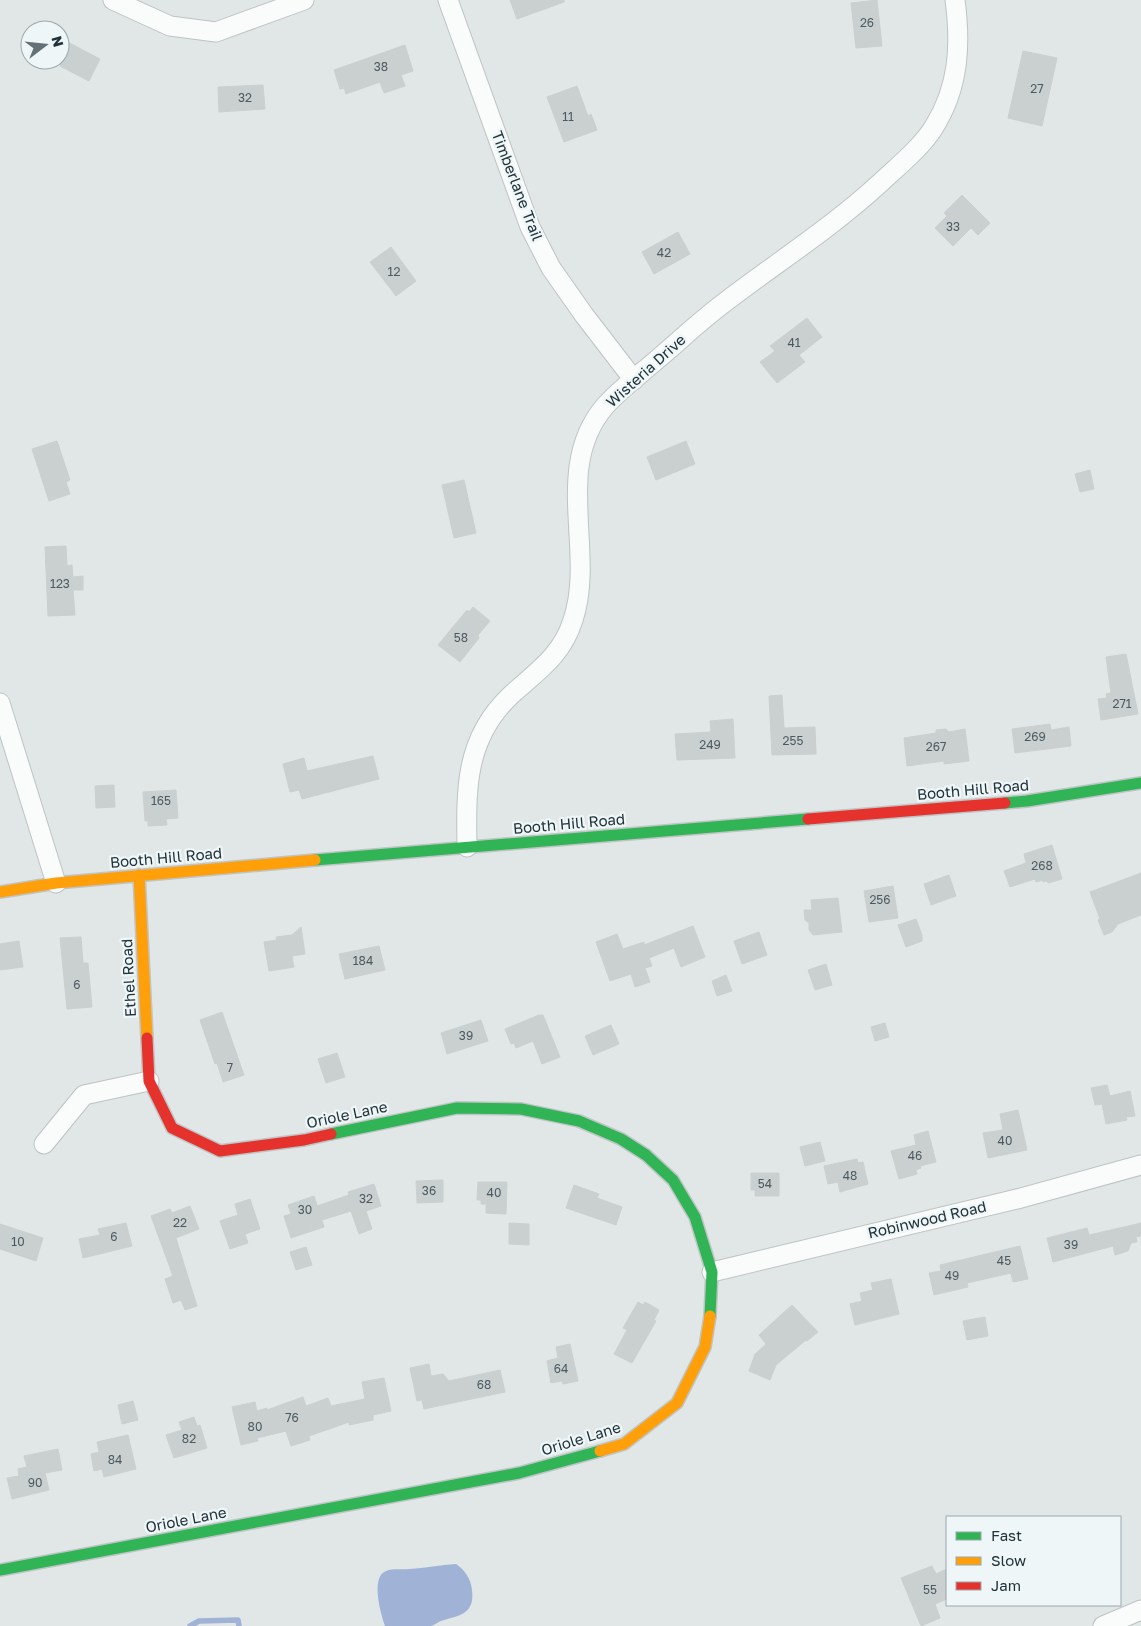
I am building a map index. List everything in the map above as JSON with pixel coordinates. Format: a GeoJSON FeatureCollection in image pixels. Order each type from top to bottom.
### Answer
{"type":"FeatureCollection","features":[{"type":"Feature","properties":{"kind":"street"},"geometry":{"type":"LineString","coordinates":[[113,0],[170,26],[216,32],[304,0]]}},
{"type":"Feature","properties":{"kind":"street","name":"Timberlane Trail"},"geometry":{"type":"LineString","coordinates":[[448,0],[530,227],[551,268],[634,380]]}},
{"type":"Feature","properties":{"kind":"street","name":"Wisteria Drive"},"geometry":{"type":"LineString","coordinates":[[466,847],[466,798],[472,756],[484,729],[510,697],[543,668],[562,646],[574,620],[581,582],[577,520],[578,465],[589,429],[606,406],[634,380],[718,308],[855,205],[909,156],[934,128],[948,96],[958,65],[959,29],[956,0]]}},
{"type":"Feature","properties":{"kind":"street"},"geometry":{"type":"LineString","coordinates":[[0,703],[56,883]]}},
{"type":"Feature","properties":{"kind":"street","name":"Booth Hill Road"},"geometry":{"type":"LineString","coordinates":[[0,892],[56,883],[139,875],[1027,801],[1141,783]]}},
{"type":"Feature","properties":{"kind":"street","name":"Ethel Road"},"geometry":{"type":"LineString","coordinates":[[139,875],[149,1081]]}},
{"type":"Feature","properties":{"kind":"street"},"geometry":{"type":"LineString","coordinates":[[44,1144],[84,1095],[149,1081]]}},
{"type":"Feature","properties":{"kind":"street","name":"Oriole Lane"},"geometry":{"type":"LineString","coordinates":[[0,1570],[519,1473],[624,1444],[677,1404],[705,1347],[711,1309],[712,1272],[695,1217],[674,1180],[646,1155],[621,1139],[579,1121],[521,1109],[457,1108],[304,1140],[220,1151],[172,1128],[149,1081]]}},
{"type":"Feature","properties":{"kind":"street","name":"Robinwood Road"},"geometry":{"type":"LineString","coordinates":[[712,1272],[1017,1199],[1141,1165]]}},
{"type":"Feature","properties":{"kind":"street"},"geometry":{"type":"LineString","coordinates":[[1103,1626],[1141,1610]]}},
{"type":"Feature","properties":{"kind":"water"},"geometry":{"type":"Polygon","coordinates":[[[456,1564],[467,1575],[471,1586],[471,1605],[464,1613],[431,1626],[385,1626],[378,1596],[381,1575],[386,1571],[392,1570],[456,1564]]]}},
{"type":"Feature","properties":{"kind":"building"},"geometry":{"type":"Polygon","coordinates":[[[510,0],[564,0],[564,2],[517,19],[510,0]]]}},
{"type":"Feature","properties":{"kind":"building"},"geometry":{"type":"Polygon","coordinates":[[[877,0],[882,46],[856,48],[851,3],[877,0]]]}},
{"type":"Feature","properties":{"kind":"building"},"geometry":{"type":"Polygon","coordinates":[[[70,43],[100,59],[89,81],[68,70],[70,70],[70,43]]]}},
{"type":"Feature","properties":{"kind":"building"},"geometry":{"type":"Polygon","coordinates":[[[405,45],[413,71],[401,75],[405,86],[384,93],[380,82],[346,94],[344,88],[340,89],[334,70],[405,45]]]}},
{"type":"Feature","properties":{"kind":"building"},"geometry":{"type":"Polygon","coordinates":[[[1023,51],[1057,58],[1042,126],[1008,118],[1023,51]]]}},
{"type":"Feature","properties":{"kind":"building"},"geometry":{"type":"Polygon","coordinates":[[[263,85],[265,109],[219,112],[218,87],[263,85]]]}},
{"type":"Feature","properties":{"kind":"building"},"geometry":{"type":"Polygon","coordinates":[[[577,86],[588,116],[591,114],[597,130],[564,142],[547,97],[577,86]]]}},
{"type":"Feature","properties":{"kind":"building"},"geometry":{"type":"Polygon","coordinates":[[[962,195],[990,223],[978,235],[971,228],[953,246],[935,228],[947,216],[944,213],[962,195]]]}},
{"type":"Feature","properties":{"kind":"building"},"geometry":{"type":"Polygon","coordinates":[[[678,232],[690,254],[654,274],[642,252],[678,232]]]}},
{"type":"Feature","properties":{"kind":"building"},"geometry":{"type":"Polygon","coordinates":[[[391,247],[416,281],[396,296],[370,262],[391,247]]]}},
{"type":"Feature","properties":{"kind":"building"},"geometry":{"type":"Polygon","coordinates":[[[807,318],[822,337],[799,355],[805,362],[777,383],[760,362],[775,351],[770,346],[807,318]]]}},
{"type":"Feature","properties":{"kind":"building"},"geometry":{"type":"Polygon","coordinates":[[[57,441],[70,480],[66,482],[70,494],[49,501],[32,449],[57,441]]]}},
{"type":"Feature","properties":{"kind":"building"},"geometry":{"type":"Polygon","coordinates":[[[686,441],[695,464],[656,480],[647,457],[686,441]]]}},
{"type":"Feature","properties":{"kind":"building"},"geometry":{"type":"Polygon","coordinates":[[[1090,470],[1094,489],[1080,492],[1075,474],[1090,470]]]}},
{"type":"Feature","properties":{"kind":"building"},"geometry":{"type":"Polygon","coordinates":[[[464,480],[476,533],[454,538],[442,485],[464,480]]]}},
{"type":"Feature","properties":{"kind":"building"},"geometry":{"type":"Polygon","coordinates":[[[66,546],[67,566],[72,565],[73,577],[83,576],[83,590],[73,590],[75,615],[48,616],[45,547],[66,546]]]}},
{"type":"Feature","properties":{"kind":"building"},"geometry":{"type":"Polygon","coordinates":[[[473,607],[490,621],[460,662],[438,645],[467,610],[469,612],[473,607]]]}},
{"type":"Feature","properties":{"kind":"building"},"geometry":{"type":"Polygon","coordinates":[[[1126,654],[1138,714],[1101,720],[1098,699],[1107,698],[1106,694],[1111,693],[1106,657],[1126,654]]]}},
{"type":"Feature","properties":{"kind":"building"},"geometry":{"type":"Polygon","coordinates":[[[782,695],[784,728],[815,727],[816,754],[772,755],[769,696],[782,695]]]}},
{"type":"Feature","properties":{"kind":"building"},"geometry":{"type":"Polygon","coordinates":[[[733,719],[735,758],[677,760],[675,734],[711,732],[710,721],[733,719]]]}},
{"type":"Feature","properties":{"kind":"building"},"geometry":{"type":"Polygon","coordinates":[[[1050,724],[1051,730],[1069,727],[1071,746],[1015,753],[1012,729],[1050,724]]]}},
{"type":"Feature","properties":{"kind":"building"},"geometry":{"type":"Polygon","coordinates":[[[946,729],[949,732],[965,729],[969,761],[944,764],[944,761],[907,766],[904,738],[936,733],[936,730],[946,729]]]}},
{"type":"Feature","properties":{"kind":"building"},"geometry":{"type":"Polygon","coordinates":[[[373,756],[379,779],[302,799],[299,790],[290,792],[283,764],[304,758],[307,771],[373,756]]]}},
{"type":"Feature","properties":{"kind":"building"},"geometry":{"type":"Polygon","coordinates":[[[114,785],[115,807],[96,808],[95,786],[114,785]]]}},
{"type":"Feature","properties":{"kind":"building"},"geometry":{"type":"Polygon","coordinates":[[[176,790],[178,818],[166,819],[167,825],[148,826],[148,821],[145,821],[143,792],[176,790]]]}},
{"type":"Feature","properties":{"kind":"building"},"geometry":{"type":"Polygon","coordinates":[[[1052,845],[1062,879],[1048,883],[1047,881],[1043,882],[1043,880],[1036,882],[1035,879],[1010,887],[1004,871],[1026,863],[1024,854],[1052,845]]]}},
{"type":"Feature","properties":{"kind":"building"},"geometry":{"type":"Polygon","coordinates":[[[1141,873],[1141,915],[1118,924],[1112,932],[1104,935],[1090,892],[1141,873]]]}},
{"type":"Feature","properties":{"kind":"building"},"geometry":{"type":"Polygon","coordinates":[[[949,875],[956,896],[931,905],[924,884],[949,875]]]}},
{"type":"Feature","properties":{"kind":"building"},"geometry":{"type":"Polygon","coordinates":[[[893,886],[898,918],[869,922],[864,891],[893,886]]]}},
{"type":"Feature","properties":{"kind":"building"},"geometry":{"type":"Polygon","coordinates":[[[838,898],[842,932],[813,935],[809,930],[809,923],[805,920],[804,910],[812,910],[811,900],[838,898]]]}},
{"type":"Feature","properties":{"kind":"building"},"geometry":{"type":"Polygon","coordinates":[[[916,919],[922,935],[922,941],[906,947],[898,925],[916,919]]]}},
{"type":"Feature","properties":{"kind":"building"},"geometry":{"type":"Polygon","coordinates":[[[693,926],[705,957],[681,967],[674,948],[649,958],[652,966],[645,968],[650,982],[635,987],[631,974],[610,981],[596,942],[617,934],[623,949],[644,942],[644,945],[693,926]]]}},
{"type":"Feature","properties":{"kind":"building"},"geometry":{"type":"Polygon","coordinates":[[[301,927],[305,954],[292,956],[294,967],[269,971],[264,942],[277,940],[276,937],[292,935],[301,927]]]}},
{"type":"Feature","properties":{"kind":"building"},"geometry":{"type":"Polygon","coordinates":[[[759,932],[767,955],[742,964],[734,941],[759,932]]]}},
{"type":"Feature","properties":{"kind":"building"},"geometry":{"type":"Polygon","coordinates":[[[81,937],[83,963],[88,963],[92,1007],[67,1009],[60,938],[81,937]]]}},
{"type":"Feature","properties":{"kind":"building"},"geometry":{"type":"Polygon","coordinates":[[[19,941],[23,967],[0,970],[0,944],[19,941]]]}},
{"type":"Feature","properties":{"kind":"building"},"geometry":{"type":"Polygon","coordinates":[[[379,946],[385,970],[345,979],[339,954],[379,946]]]}},
{"type":"Feature","properties":{"kind":"building"},"geometry":{"type":"Polygon","coordinates":[[[826,964],[832,985],[815,990],[808,970],[826,964]]]}},
{"type":"Feature","properties":{"kind":"building"},"geometry":{"type":"Polygon","coordinates":[[[726,975],[732,991],[717,996],[712,981],[726,975]]]}},
{"type":"Feature","properties":{"kind":"building"},"geometry":{"type":"Polygon","coordinates":[[[222,1012],[244,1075],[223,1082],[200,1020],[222,1012]]]}},
{"type":"Feature","properties":{"kind":"building"},"geometry":{"type":"Polygon","coordinates":[[[543,1015],[560,1057],[542,1064],[533,1041],[516,1048],[514,1043],[511,1044],[505,1029],[543,1015]]]}},
{"type":"Feature","properties":{"kind":"building"},"geometry":{"type":"Polygon","coordinates":[[[481,1020],[488,1041],[447,1054],[441,1033],[481,1020]]]}},
{"type":"Feature","properties":{"kind":"building"},"geometry":{"type":"Polygon","coordinates":[[[885,1023],[889,1037],[875,1041],[871,1027],[885,1023]]]}},
{"type":"Feature","properties":{"kind":"building"},"geometry":{"type":"Polygon","coordinates":[[[611,1025],[619,1044],[593,1055],[585,1036],[611,1025]]]}},
{"type":"Feature","properties":{"kind":"building"},"geometry":{"type":"Polygon","coordinates":[[[337,1053],[345,1077],[326,1083],[318,1059],[337,1053]]]}},
{"type":"Feature","properties":{"kind":"building"},"geometry":{"type":"Polygon","coordinates":[[[1107,1085],[1110,1096],[1130,1091],[1135,1116],[1126,1117],[1127,1120],[1106,1124],[1102,1104],[1095,1105],[1091,1088],[1107,1085]]]}},
{"type":"Feature","properties":{"kind":"building"},"geometry":{"type":"Polygon","coordinates":[[[1018,1110],[1027,1150],[988,1158],[983,1133],[1003,1130],[1000,1114],[1018,1110]]]}},
{"type":"Feature","properties":{"kind":"building"},"geometry":{"type":"Polygon","coordinates":[[[928,1131],[936,1162],[920,1166],[921,1168],[916,1170],[917,1174],[899,1179],[891,1151],[916,1145],[914,1135],[928,1131]]]}},
{"type":"Feature","properties":{"kind":"building"},"geometry":{"type":"Polygon","coordinates":[[[820,1142],[825,1161],[805,1166],[800,1147],[820,1142]]]}},
{"type":"Feature","properties":{"kind":"building"},"geometry":{"type":"Polygon","coordinates":[[[857,1159],[858,1163],[863,1162],[868,1184],[840,1192],[838,1182],[828,1184],[824,1166],[857,1159]]]}},
{"type":"Feature","properties":{"kind":"building"},"geometry":{"type":"Polygon","coordinates":[[[751,1173],[779,1173],[779,1196],[755,1196],[755,1190],[751,1190],[751,1173]]]}},
{"type":"Feature","properties":{"kind":"building"},"geometry":{"type":"Polygon","coordinates":[[[443,1180],[443,1202],[417,1203],[416,1181],[443,1180]]]}},
{"type":"Feature","properties":{"kind":"building"},"geometry":{"type":"Polygon","coordinates":[[[478,1182],[507,1182],[506,1214],[486,1213],[486,1204],[481,1204],[481,1200],[477,1200],[478,1182]]]}},
{"type":"Feature","properties":{"kind":"building"},"geometry":{"type":"Polygon","coordinates":[[[374,1184],[381,1206],[366,1211],[372,1229],[359,1234],[351,1211],[322,1220],[324,1227],[291,1238],[284,1216],[291,1214],[288,1205],[314,1196],[317,1206],[349,1195],[348,1192],[374,1184]]]}},
{"type":"Feature","properties":{"kind":"building"},"geometry":{"type":"Polygon","coordinates":[[[574,1185],[599,1194],[597,1198],[622,1207],[616,1225],[566,1208],[574,1185]]]}},
{"type":"Feature","properties":{"kind":"building"},"geometry":{"type":"Polygon","coordinates":[[[250,1199],[260,1229],[245,1234],[248,1243],[230,1249],[220,1221],[238,1215],[235,1204],[250,1199]]]}},
{"type":"Feature","properties":{"kind":"building"},"geometry":{"type":"Polygon","coordinates":[[[190,1206],[199,1229],[176,1238],[197,1306],[185,1310],[181,1300],[173,1303],[165,1279],[173,1276],[151,1216],[170,1209],[172,1213],[190,1206]]]}},
{"type":"Feature","properties":{"kind":"building"},"geometry":{"type":"Polygon","coordinates":[[[126,1223],[132,1246],[83,1258],[79,1239],[100,1235],[98,1229],[126,1223]]]}},
{"type":"Feature","properties":{"kind":"building"},"geometry":{"type":"Polygon","coordinates":[[[509,1223],[529,1224],[529,1245],[509,1244],[509,1223]]]}},
{"type":"Feature","properties":{"kind":"building"},"geometry":{"type":"Polygon","coordinates":[[[1141,1223],[1141,1236],[1136,1237],[1137,1242],[1131,1243],[1128,1251],[1115,1255],[1113,1246],[1053,1262],[1047,1238],[1087,1228],[1089,1235],[1141,1223]]]}},
{"type":"Feature","properties":{"kind":"building"},"geometry":{"type":"Polygon","coordinates":[[[0,1224],[43,1238],[36,1261],[0,1249],[0,1224]]]}},
{"type":"Feature","properties":{"kind":"building"},"geometry":{"type":"Polygon","coordinates":[[[1020,1246],[1028,1279],[1013,1282],[1011,1273],[967,1283],[968,1287],[934,1295],[929,1273],[941,1271],[940,1265],[1020,1246]]]}},
{"type":"Feature","properties":{"kind":"building"},"geometry":{"type":"Polygon","coordinates":[[[306,1247],[312,1265],[296,1270],[290,1252],[306,1247]]]}},
{"type":"Feature","properties":{"kind":"building"},"geometry":{"type":"Polygon","coordinates":[[[891,1279],[899,1314],[855,1325],[850,1304],[862,1301],[860,1293],[873,1290],[871,1283],[891,1279]]]}},
{"type":"Feature","properties":{"kind":"building"},"geometry":{"type":"Polygon","coordinates":[[[638,1302],[643,1305],[645,1302],[659,1310],[654,1320],[656,1321],[632,1363],[614,1354],[627,1330],[623,1328],[638,1302]]]}},
{"type":"Feature","properties":{"kind":"building"},"geometry":{"type":"Polygon","coordinates":[[[792,1305],[818,1332],[776,1365],[770,1380],[749,1371],[755,1354],[766,1344],[759,1335],[792,1305]]]}},
{"type":"Feature","properties":{"kind":"building"},"geometry":{"type":"Polygon","coordinates":[[[985,1317],[988,1336],[967,1340],[963,1321],[985,1317]]]}},
{"type":"Feature","properties":{"kind":"building"},"geometry":{"type":"Polygon","coordinates":[[[570,1344],[578,1381],[563,1384],[562,1381],[551,1383],[547,1361],[558,1358],[556,1347],[570,1344]]]}},
{"type":"Feature","properties":{"kind":"building"},"geometry":{"type":"Polygon","coordinates":[[[429,1364],[431,1376],[443,1374],[449,1381],[500,1370],[505,1392],[424,1409],[422,1400],[417,1401],[410,1368],[429,1364]]]}},
{"type":"Feature","properties":{"kind":"building"},"geometry":{"type":"Polygon","coordinates":[[[384,1378],[391,1411],[373,1415],[373,1420],[349,1425],[349,1422],[309,1436],[310,1440],[291,1446],[286,1431],[257,1438],[258,1441],[241,1445],[232,1407],[255,1402],[257,1411],[267,1408],[267,1410],[303,1397],[306,1406],[328,1398],[331,1406],[365,1399],[362,1382],[384,1378]]]}},
{"type":"Feature","properties":{"kind":"building"},"geometry":{"type":"Polygon","coordinates":[[[133,1401],[138,1420],[122,1424],[118,1405],[133,1401]]]}},
{"type":"Feature","properties":{"kind":"building"},"geometry":{"type":"Polygon","coordinates":[[[194,1417],[197,1426],[200,1425],[207,1448],[174,1458],[166,1435],[182,1430],[179,1422],[194,1417]]]}},
{"type":"Feature","properties":{"kind":"building"},"geometry":{"type":"Polygon","coordinates":[[[128,1435],[136,1469],[104,1477],[102,1469],[94,1471],[91,1454],[99,1452],[97,1442],[128,1435]]]}},
{"type":"Feature","properties":{"kind":"building"},"geometry":{"type":"Polygon","coordinates":[[[58,1449],[62,1470],[45,1473],[49,1490],[12,1499],[7,1478],[19,1476],[18,1469],[27,1467],[24,1456],[58,1449]]]}},
{"type":"Feature","properties":{"kind":"building"},"geometry":{"type":"Polygon","coordinates":[[[932,1566],[936,1574],[946,1569],[946,1599],[935,1604],[940,1618],[921,1626],[901,1578],[932,1566]]]}},
{"type":"Feature","properties":{"kind":"waterway"},"geometry":{"type":"LineString","coordinates":[[190,1626],[199,1621],[238,1620],[239,1626]]}},
{"type":"Feature","properties":{"kind":"traffic: fast"},"geometry":{"type":"LineString","coordinates":[[1005,803],[1141,783]]}},
{"type":"Feature","properties":{"kind":"traffic: fast"},"geometry":{"type":"LineString","coordinates":[[315,860],[808,819]]}},
{"type":"Feature","properties":{"kind":"traffic: fast"},"geometry":{"type":"LineString","coordinates":[[331,1134],[457,1108],[521,1109],[579,1121],[621,1139],[646,1155],[673,1180],[695,1217],[712,1272],[710,1316]]}},
{"type":"Feature","properties":{"kind":"traffic: fast"},"geometry":{"type":"LineString","coordinates":[[0,1570],[519,1473],[600,1451]]}},
{"type":"Feature","properties":{"kind":"traffic: slow"},"geometry":{"type":"LineString","coordinates":[[0,892],[56,883],[315,860]]}},
{"type":"Feature","properties":{"kind":"traffic: slow"},"geometry":{"type":"LineString","coordinates":[[139,875],[147,1038]]}},
{"type":"Feature","properties":{"kind":"traffic: slow"},"geometry":{"type":"LineString","coordinates":[[600,1451],[624,1444],[677,1403],[705,1347],[710,1316]]}},
{"type":"Feature","properties":{"kind":"traffic: jam"},"geometry":{"type":"LineString","coordinates":[[808,819],[1005,803]]}},
{"type":"Feature","properties":{"kind":"traffic: jam"},"geometry":{"type":"LineString","coordinates":[[147,1038],[149,1081],[172,1128],[220,1151],[304,1140],[331,1134]]}}]}
